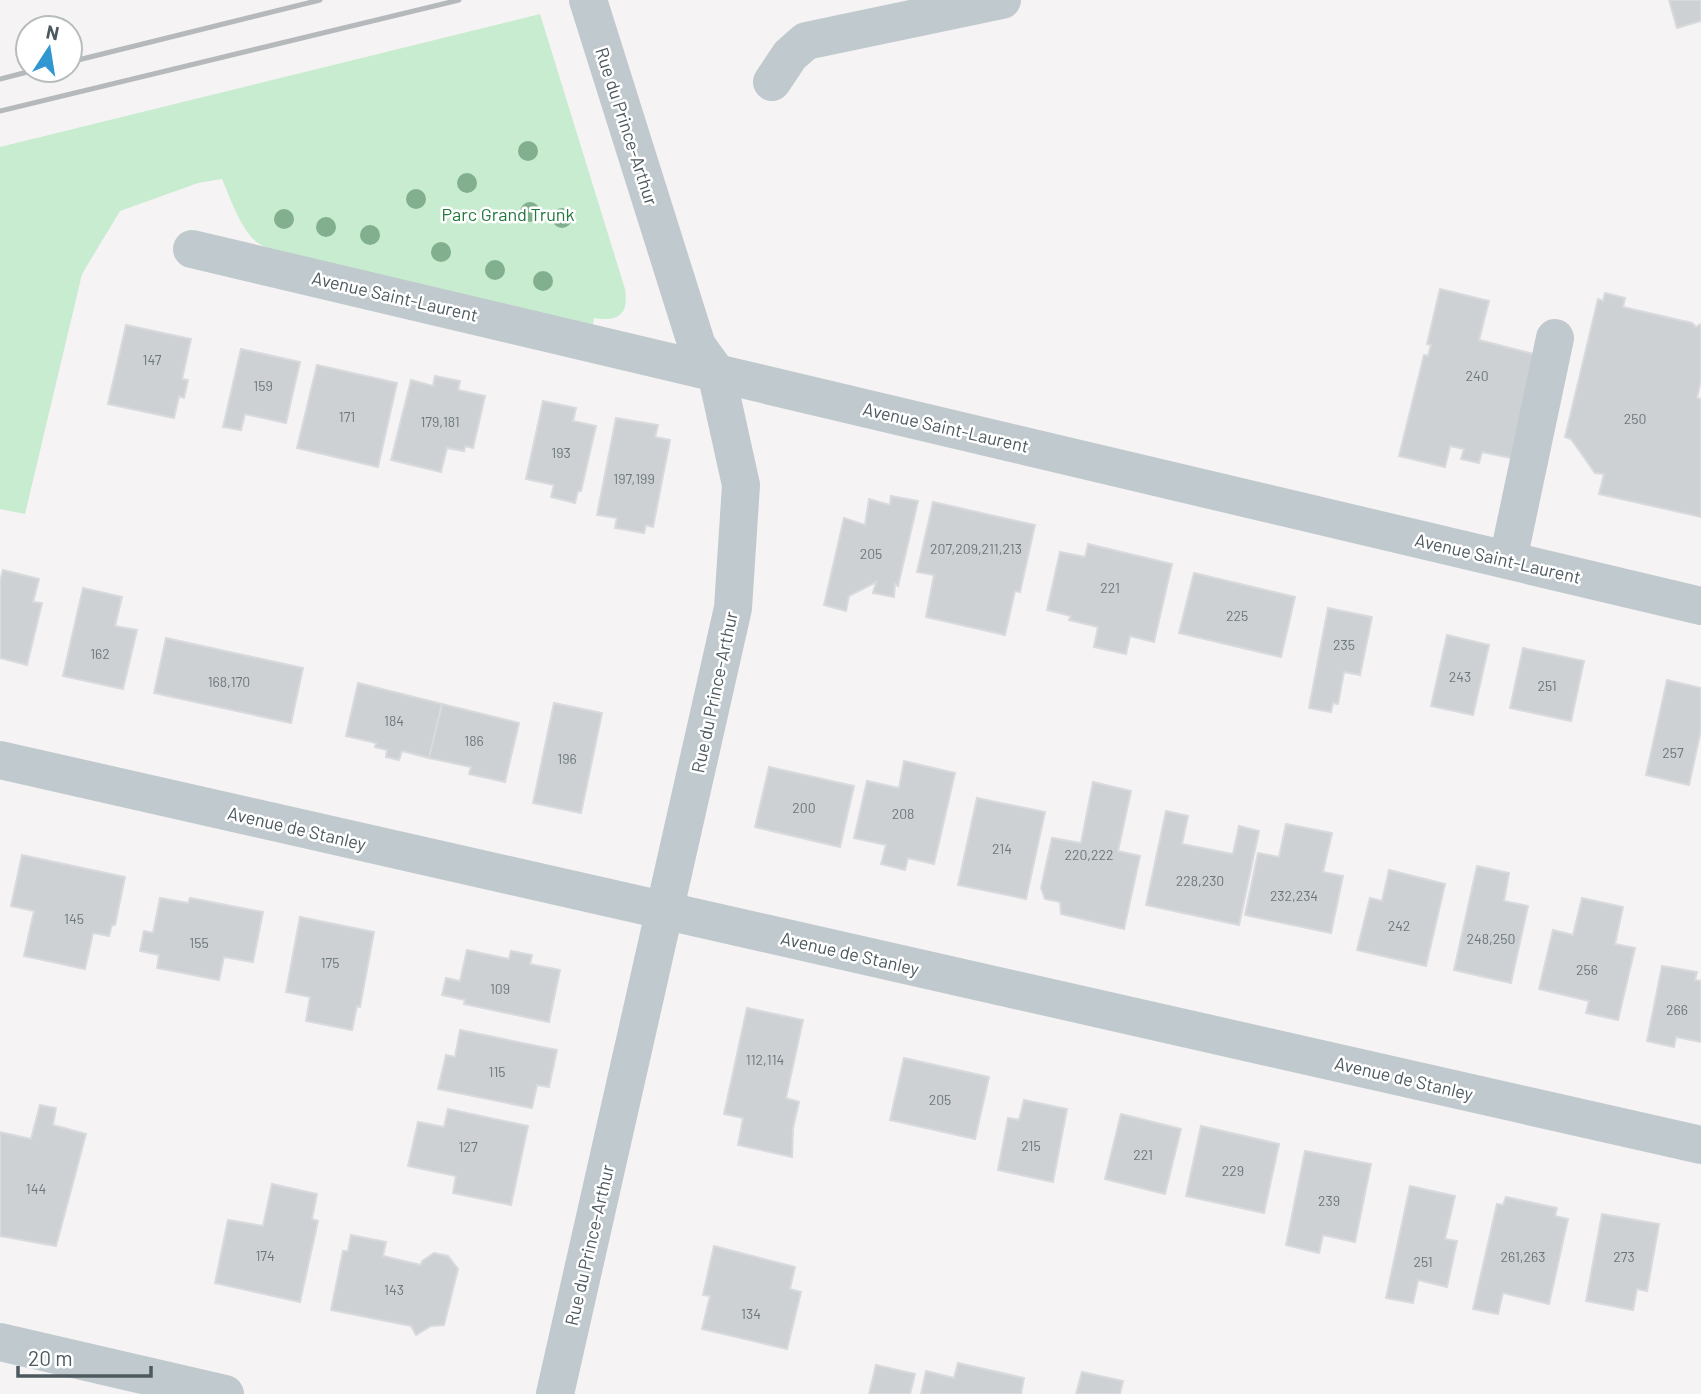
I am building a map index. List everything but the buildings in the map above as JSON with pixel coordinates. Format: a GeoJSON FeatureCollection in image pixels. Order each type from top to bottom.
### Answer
{"type":"FeatureCollection","features":[{"type":"Feature","properties":{"kind":"street","name":"Rue du Prince-Arthur"},"geometry":{"type":"LineString","coordinates":[[555,1394],[733,608],[741,485],[716,372],[697,346],[587,0]]}},
{"type":"Feature","properties":{"kind":"street"},"geometry":{"type":"LineString","coordinates":[[772,82],[789,55],[806,41],[1002,0]]}},
{"type":"Feature","properties":{"kind":"street","name":"Avenue Saint-Laurent"},"geometry":{"type":"LineString","coordinates":[[192,249],[1701,606]]}},
{"type":"Feature","properties":{"kind":"street"},"geometry":{"type":"LineString","coordinates":[[1508,560],[1555,338]]}},
{"type":"Feature","properties":{"kind":"street","name":"Avenue de Stanley"},"geometry":{"type":"LineString","coordinates":[[0,761],[1701,1145]]}},
{"type":"Feature","properties":{"kind":"street"},"geometry":{"type":"LineString","coordinates":[[0,1342],[225,1394]]}},
{"type":"Feature","properties":{"kind":"green space","name":"Parc Grand Trunk"},"geometry":{"type":"Polygon","coordinates":[[[540,14],[625,289],[624,310],[620,314],[610,319],[594,318],[593,325],[273,250],[258,243],[246,230],[222,179],[198,183],[120,211],[82,274],[25,514],[0,509],[0,147],[540,14]]]}},
{"type":"Feature","properties":{"kind":"railway"},"geometry":{"type":"LineString","coordinates":[[84,59],[320,0]]}},
{"type":"Feature","properties":{"kind":"railway"},"geometry":{"type":"LineString","coordinates":[[0,111],[459,0]]}},
{"type":"Feature","properties":{"kind":"railway"},"geometry":{"type":"LineString","coordinates":[[0,79],[14,75]]}}]}
